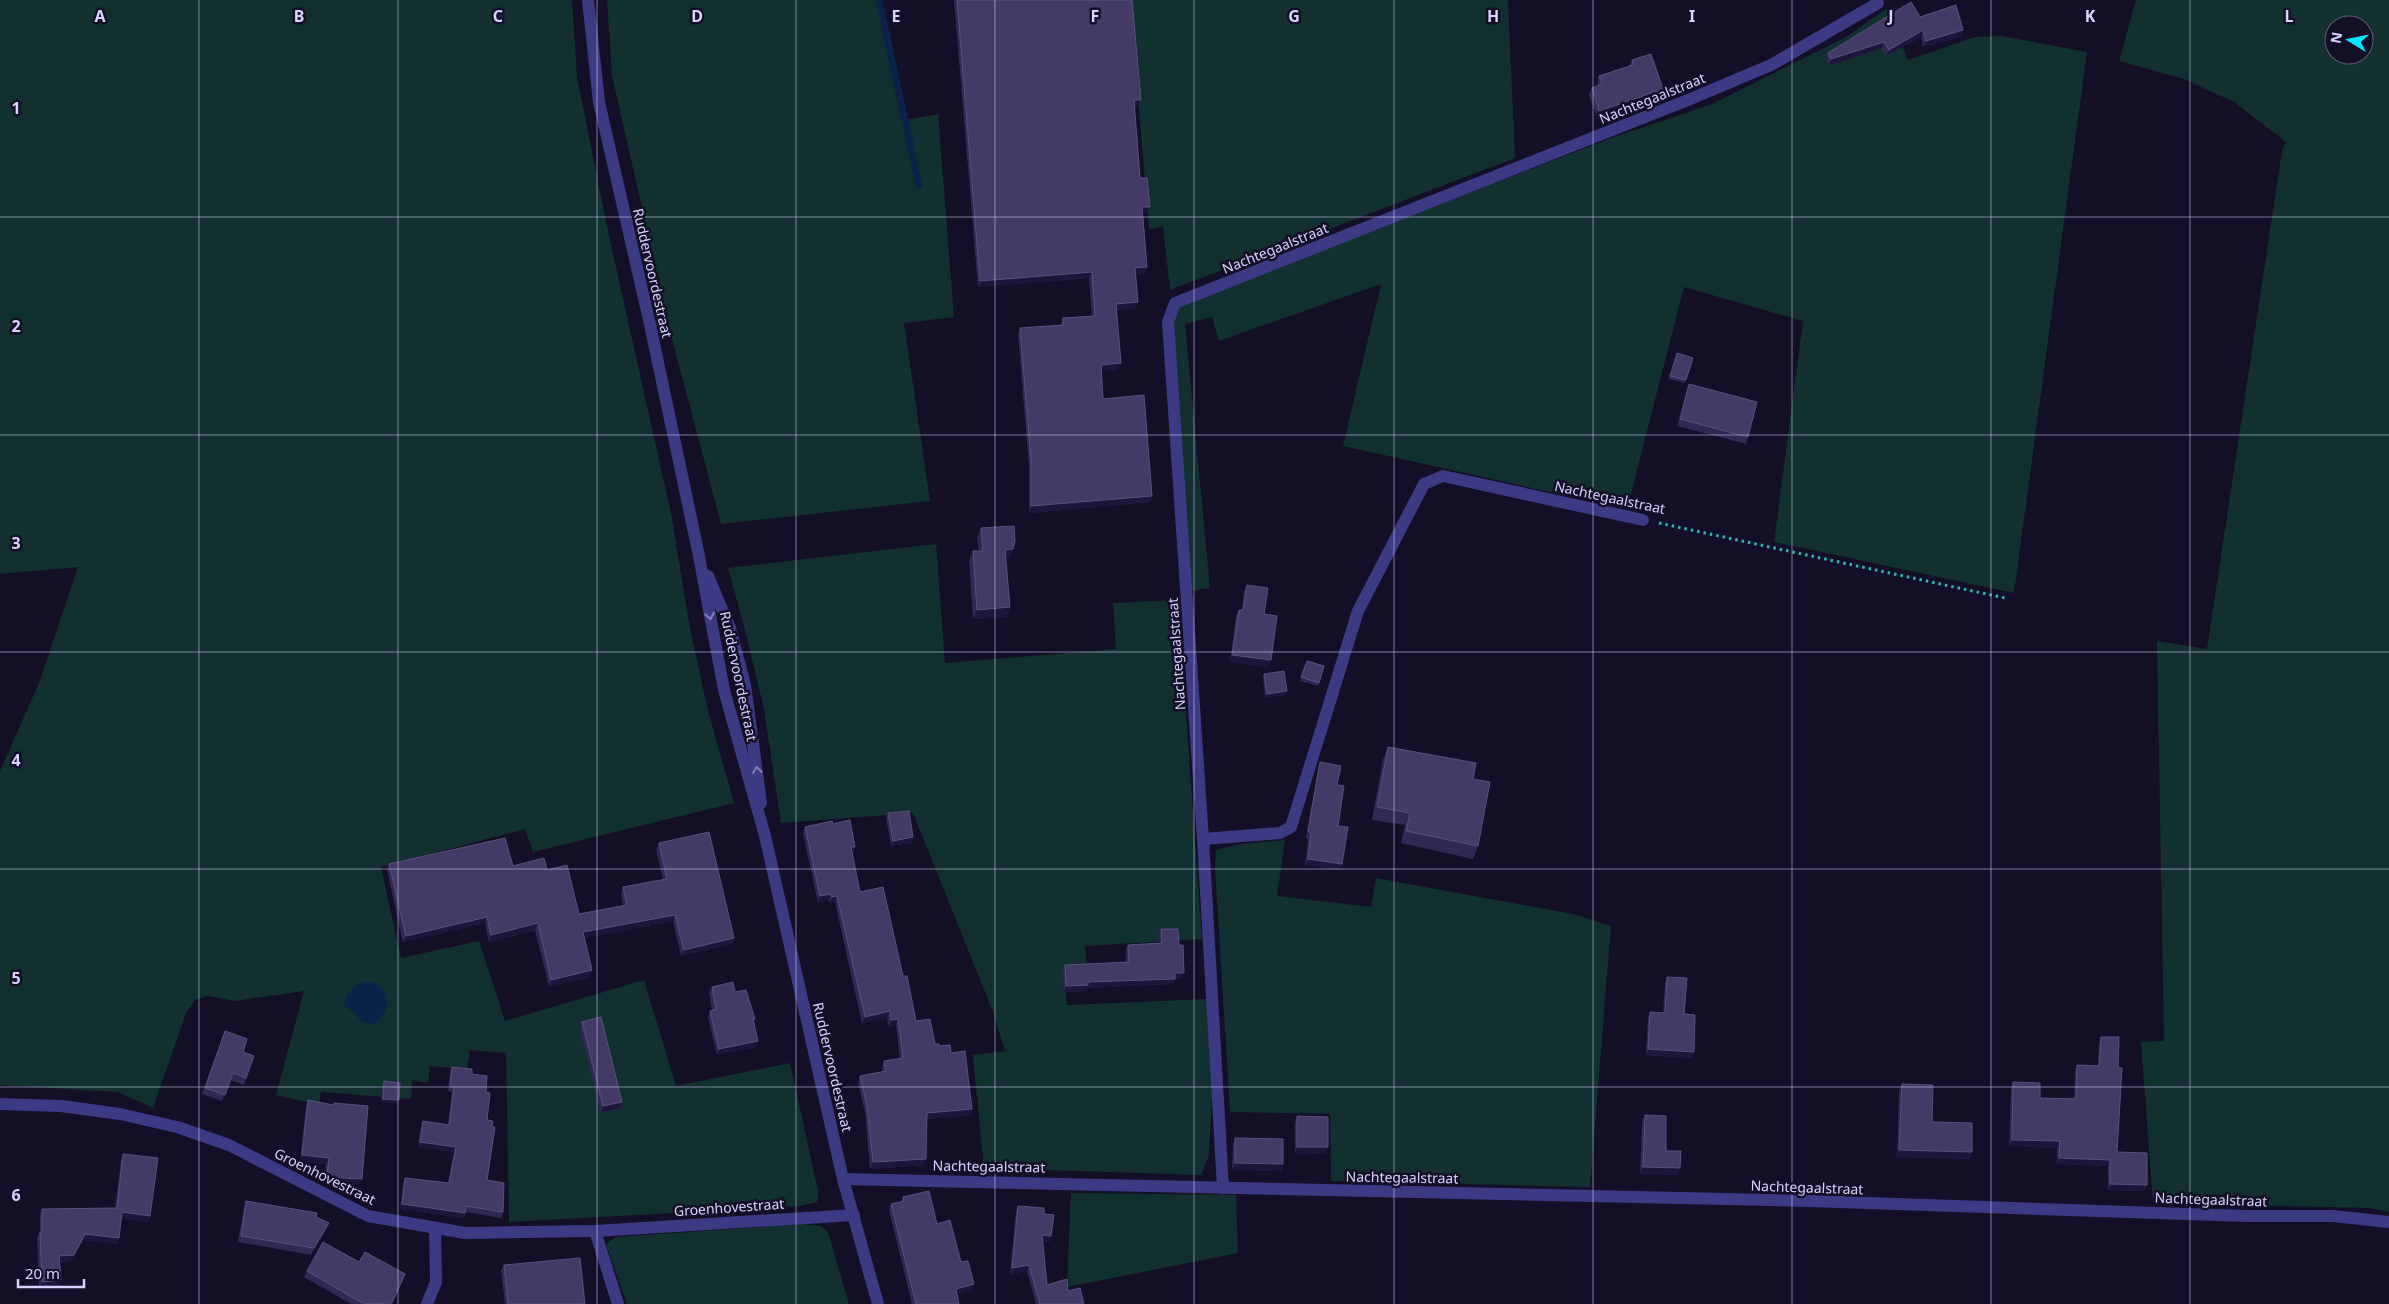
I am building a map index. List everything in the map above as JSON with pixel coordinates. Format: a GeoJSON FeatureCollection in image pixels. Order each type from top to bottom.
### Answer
{"type":"FeatureCollection","features":[{"type":"Feature","properties":{"kind":"street","name":"Ruddervoordestraat"},"geometry":{"type":"LineString","coordinates":[[588,0],[599,102],[651,330],[698,550],[724,690],[765,836],[843,1179],[878,1304]]}},
{"type":"Feature","properties":{"kind":"street","name":"Nachtegaalstraat"},"geometry":{"type":"LineString","coordinates":[[1223,1188],[1203,840],[1168,322],[1175,303],[1688,100],[1771,65],[1878,3]]}},
{"type":"Feature","properties":{"kind":"street","name":"Nachtegaalstraat"},"geometry":{"type":"LineString","coordinates":[[1203,840],[1280,833],[1291,827],[1358,611],[1424,484],[1443,476],[1644,520]]}},
{"type":"Feature","properties":{"kind":"street","name":"Ruddervoordestraat"},"geometry":{"type":"LineString","coordinates":[[698,550],[730,628],[745,685],[765,836]]}},
{"type":"Feature","properties":{"kind":"street","name":"Groenhovestraat"},"geometry":{"type":"LineString","coordinates":[[0,1104],[71,1107],[120,1114],[177,1127],[229,1145],[368,1216],[464,1233],[595,1230],[854,1215]]}},
{"type":"Feature","properties":{"kind":"street","name":"Nachtegaalstraat"},"geometry":{"type":"LineString","coordinates":[[843,1179],[2332,1216],[2389,1222]]}},
{"type":"Feature","properties":{"kind":"street"},"geometry":{"type":"LineString","coordinates":[[427,1304],[436,1282],[435,1228]]}},
{"type":"Feature","properties":{"kind":"street"},"geometry":{"type":"LineString","coordinates":[[595,1230],[618,1304]]}},
{"type":"Feature","properties":{"kind":"path","name":"Nachtegaalstraat"},"geometry":{"type":"LineString","coordinates":[[1644,520],[2005,598]]}},
{"type":"Feature","properties":{"kind":"green space"},"geometry":{"type":"Polygon","coordinates":[[[0,0],[572,0],[577,77],[609,236],[671,513],[689,623],[707,707],[734,803],[533,852],[525,829],[381,867],[401,958],[479,941],[505,1021],[644,980],[676,1086],[790,1063],[818,1191],[817,1202],[800,1206],[509,1222],[506,1053],[470,1050],[467,1069],[430,1066],[428,1083],[412,1080],[411,1099],[321,1092],[319,1105],[276,1095],[304,991],[235,1001],[207,996],[195,1000],[186,1013],[153,1108],[118,1092],[0,1085],[0,771],[39,683],[78,567],[0,574],[0,0]]]}},
{"type":"Feature","properties":{"kind":"green space"},"geometry":{"type":"Polygon","coordinates":[[[607,0],[881,0],[905,120],[938,114],[954,317],[904,323],[930,501],[721,524],[671,335],[612,76],[607,0]]]}},
{"type":"Feature","properties":{"kind":"green space"},"geometry":{"type":"Polygon","coordinates":[[[1130,0],[1508,0],[1515,158],[1170,290],[1163,227],[1149,229],[1130,0]]]}},
{"type":"Feature","properties":{"kind":"green space"},"geometry":{"type":"Polygon","coordinates":[[[2136,0],[2389,0],[2389,1212],[2369,1208],[2153,1203],[2141,1042],[2164,1041],[2157,641],[2207,649],[2282,151],[2286,142],[2234,102],[2184,79],[2119,61],[2136,0]]]}},
{"type":"Feature","properties":{"kind":"green space"},"geometry":{"type":"Polygon","coordinates":[[[1887,8],[1908,60],[1975,37],[2002,36],[2087,52],[2014,593],[1774,542],[1803,321],[1684,287],[1627,509],[1343,446],[1381,284],[1219,341],[1212,317],[1185,324],[1210,588],[1189,591],[1168,314],[1190,301],[1611,138],[1712,104],[1846,37],[1887,8]]]}},
{"type":"Feature","properties":{"kind":"green space"},"geometry":{"type":"Polygon","coordinates":[[[936,544],[945,663],[1116,649],[1113,603],[1178,600],[1202,939],[1085,946],[1088,981],[1065,980],[1067,1005],[1208,999],[1212,1096],[1209,1155],[1201,1175],[984,1168],[973,1055],[1005,1051],[992,1009],[913,813],[781,823],[764,709],[728,568],[936,544]]]}},
{"type":"Feature","properties":{"kind":"green space"},"geometry":{"type":"Polygon","coordinates":[[[1285,840],[1277,896],[1371,907],[1376,878],[1573,914],[1611,926],[1590,1187],[1331,1181],[1330,1114],[1230,1112],[1215,867],[1216,850],[1240,844],[1285,840]]]}},
{"type":"Feature","properties":{"kind":"green space"},"geometry":{"type":"Polygon","coordinates":[[[1071,1193],[1236,1195],[1238,1253],[1067,1287],[1071,1193]]]}},
{"type":"Feature","properties":{"kind":"green space"},"geometry":{"type":"Polygon","coordinates":[[[803,1224],[821,1226],[828,1232],[849,1304],[627,1304],[606,1244],[616,1237],[803,1224]]]}},
{"type":"Feature","properties":{"kind":"water"},"geometry":{"type":"Polygon","coordinates":[[[364,982],[376,982],[384,993],[387,1004],[383,1015],[372,1024],[363,1022],[344,1004],[351,990],[364,982]]]}},
{"type":"Feature","properties":{"kind":"building"},"geometry":{"type":"Polygon","coordinates":[[[957,0],[1132,0],[1141,100],[1134,100],[1140,178],[1147,178],[1150,207],[1142,207],[1147,267],[1135,268],[1138,302],[1116,304],[1121,363],[1101,365],[1103,399],[1144,395],[1152,496],[1031,506],[1031,460],[1020,328],[1063,325],[1063,318],[1095,316],[1092,272],[980,281],[957,0]]]}},
{"type":"Feature","properties":{"kind":"building"},"geometry":{"type":"Polygon","coordinates":[[[1911,2],[1920,17],[1956,5],[1963,30],[1926,41],[1923,30],[1889,50],[1884,42],[1831,59],[1828,53],[1911,2]]]}},
{"type":"Feature","properties":{"kind":"building"},"geometry":{"type":"Polygon","coordinates":[[[1651,54],[1663,89],[1599,111],[1592,88],[1602,84],[1599,76],[1633,65],[1632,60],[1651,54]]]}},
{"type":"Feature","properties":{"kind":"building"},"geometry":{"type":"Polygon","coordinates":[[[1677,353],[1693,358],[1686,380],[1670,376],[1677,353]]]}},
{"type":"Feature","properties":{"kind":"building"},"geometry":{"type":"Polygon","coordinates":[[[1689,384],[1757,402],[1748,437],[1680,419],[1689,384]]]}},
{"type":"Feature","properties":{"kind":"building"},"geometry":{"type":"Polygon","coordinates":[[[1014,526],[1015,541],[1013,549],[1005,550],[1010,607],[977,610],[973,551],[983,551],[981,528],[1014,526]]]}},
{"type":"Feature","properties":{"kind":"building"},"geometry":{"type":"Polygon","coordinates":[[[1247,585],[1268,588],[1264,614],[1277,616],[1271,660],[1232,655],[1239,610],[1243,610],[1247,585]]]}},
{"type":"Feature","properties":{"kind":"building"},"geometry":{"type":"Polygon","coordinates":[[[1307,661],[1324,666],[1319,683],[1301,677],[1307,661]]]}},
{"type":"Feature","properties":{"kind":"building"},"geometry":{"type":"Polygon","coordinates":[[[1284,671],[1287,691],[1267,694],[1264,674],[1284,671]]]}},
{"type":"Feature","properties":{"kind":"building"},"geometry":{"type":"Polygon","coordinates":[[[1388,747],[1476,763],[1473,779],[1490,782],[1478,846],[1406,831],[1410,813],[1377,807],[1388,747]]]}},
{"type":"Feature","properties":{"kind":"building"},"geometry":{"type":"Polygon","coordinates":[[[1320,762],[1341,766],[1337,785],[1344,786],[1338,826],[1348,827],[1342,864],[1308,859],[1311,833],[1308,831],[1320,762]]]}},
{"type":"Feature","properties":{"kind":"building"},"geometry":{"type":"Polygon","coordinates":[[[909,811],[913,837],[893,841],[888,813],[909,811]]]}},
{"type":"Feature","properties":{"kind":"building"},"geometry":{"type":"Polygon","coordinates":[[[850,820],[855,847],[851,847],[860,892],[883,887],[903,976],[907,976],[916,1021],[930,1019],[935,1044],[939,1044],[939,1046],[950,1045],[951,1053],[965,1051],[972,1109],[927,1113],[926,1159],[873,1162],[867,1106],[860,1076],[886,1071],[884,1061],[903,1058],[898,1019],[891,1020],[890,1011],[865,1017],[837,896],[832,897],[831,894],[820,896],[805,827],[832,821],[833,824],[850,820]]]}},
{"type":"Feature","properties":{"kind":"building"},"geometry":{"type":"Polygon","coordinates":[[[709,832],[734,938],[684,950],[675,915],[583,932],[592,970],[551,980],[538,923],[491,935],[487,917],[406,936],[389,864],[505,838],[513,866],[544,858],[547,870],[567,865],[579,914],[627,905],[623,887],[667,879],[659,843],[709,832]]]}},
{"type":"Feature","properties":{"kind":"building"},"geometry":{"type":"Polygon","coordinates":[[[1161,929],[1178,929],[1179,945],[1183,945],[1184,973],[1175,973],[1175,979],[1088,982],[1088,985],[1066,986],[1065,965],[1129,962],[1128,945],[1162,943],[1161,929]]]}},
{"type":"Feature","properties":{"kind":"building"},"geometry":{"type":"Polygon","coordinates":[[[1667,977],[1687,978],[1684,1014],[1695,1015],[1694,1052],[1648,1049],[1650,1012],[1665,1013],[1667,977]]]}},
{"type":"Feature","properties":{"kind":"building"},"geometry":{"type":"Polygon","coordinates":[[[733,982],[735,992],[746,990],[755,1019],[753,1019],[758,1041],[719,1049],[710,1011],[716,1009],[712,987],[733,982]]]}},
{"type":"Feature","properties":{"kind":"building"},"geometry":{"type":"Polygon","coordinates":[[[601,1017],[622,1102],[603,1106],[582,1022],[601,1017]]]}},
{"type":"Feature","properties":{"kind":"building"},"geometry":{"type":"Polygon","coordinates":[[[225,1031],[247,1039],[243,1052],[254,1056],[246,1078],[233,1073],[225,1095],[205,1088],[225,1031]]]}},
{"type":"Feature","properties":{"kind":"building"},"geometry":{"type":"Polygon","coordinates":[[[2101,1037],[2119,1037],[2118,1068],[2122,1068],[2117,1152],[2147,1153],[2147,1185],[2110,1184],[2110,1160],[2059,1158],[2060,1141],[2012,1140],[2013,1082],[2040,1083],[2040,1098],[2076,1099],[2077,1065],[2099,1066],[2101,1037]]]}},
{"type":"Feature","properties":{"kind":"building"},"geometry":{"type":"Polygon","coordinates":[[[452,1067],[472,1069],[472,1074],[487,1076],[486,1092],[490,1093],[487,1120],[493,1121],[492,1127],[495,1127],[487,1180],[504,1183],[503,1212],[466,1206],[465,1213],[402,1204],[405,1178],[449,1183],[456,1147],[420,1142],[423,1121],[449,1125],[454,1087],[450,1086],[452,1067]]]}},
{"type":"Feature","properties":{"kind":"building"},"geometry":{"type":"Polygon","coordinates":[[[384,1081],[400,1083],[399,1100],[383,1099],[384,1081]]]}},
{"type":"Feature","properties":{"kind":"building"},"geometry":{"type":"Polygon","coordinates":[[[1902,1084],[1933,1085],[1932,1122],[1972,1123],[1972,1152],[1899,1150],[1902,1084]]]}},
{"type":"Feature","properties":{"kind":"building"},"geometry":{"type":"Polygon","coordinates":[[[308,1100],[333,1105],[334,1103],[368,1106],[362,1179],[327,1177],[329,1158],[302,1155],[308,1100]]]}},
{"type":"Feature","properties":{"kind":"building"},"geometry":{"type":"Polygon","coordinates":[[[1645,1115],[1666,1116],[1666,1151],[1681,1151],[1680,1168],[1643,1167],[1645,1115]]]}},
{"type":"Feature","properties":{"kind":"building"},"geometry":{"type":"Polygon","coordinates":[[[1297,1116],[1328,1117],[1328,1147],[1297,1147],[1297,1116]]]}},
{"type":"Feature","properties":{"kind":"building"},"geometry":{"type":"Polygon","coordinates":[[[1235,1138],[1283,1139],[1283,1164],[1235,1163],[1235,1138]]]}},
{"type":"Feature","properties":{"kind":"building"},"geometry":{"type":"Polygon","coordinates":[[[123,1154],[158,1158],[150,1216],[122,1212],[119,1238],[85,1234],[74,1255],[59,1256],[61,1280],[42,1282],[40,1232],[42,1232],[42,1209],[117,1208],[123,1154]]]}},
{"type":"Feature","properties":{"kind":"building"},"geometry":{"type":"Polygon","coordinates":[[[929,1191],[937,1224],[950,1220],[961,1262],[968,1261],[974,1284],[956,1289],[959,1304],[916,1304],[891,1204],[904,1201],[903,1197],[929,1191]]]}},
{"type":"Feature","properties":{"kind":"building"},"geometry":{"type":"Polygon","coordinates":[[[246,1201],[317,1213],[316,1217],[329,1223],[314,1248],[241,1236],[246,1201]]]}},
{"type":"Feature","properties":{"kind":"building"},"geometry":{"type":"Polygon","coordinates":[[[1018,1206],[1044,1208],[1044,1214],[1054,1215],[1051,1236],[1042,1235],[1047,1285],[1067,1279],[1068,1291],[1080,1288],[1084,1304],[1040,1304],[1029,1265],[1012,1268],[1018,1206]]]}},
{"type":"Feature","properties":{"kind":"building"},"geometry":{"type":"Polygon","coordinates":[[[323,1242],[359,1262],[365,1252],[405,1274],[392,1303],[364,1304],[307,1271],[323,1242]]]}},
{"type":"Feature","properties":{"kind":"building"},"geometry":{"type":"Polygon","coordinates":[[[580,1258],[585,1304],[508,1304],[504,1265],[580,1258]]]}},
{"type":"Feature","properties":{"kind":"waterway"},"geometry":{"type":"LineString","coordinates":[[879,0],[919,186]]}}]}
